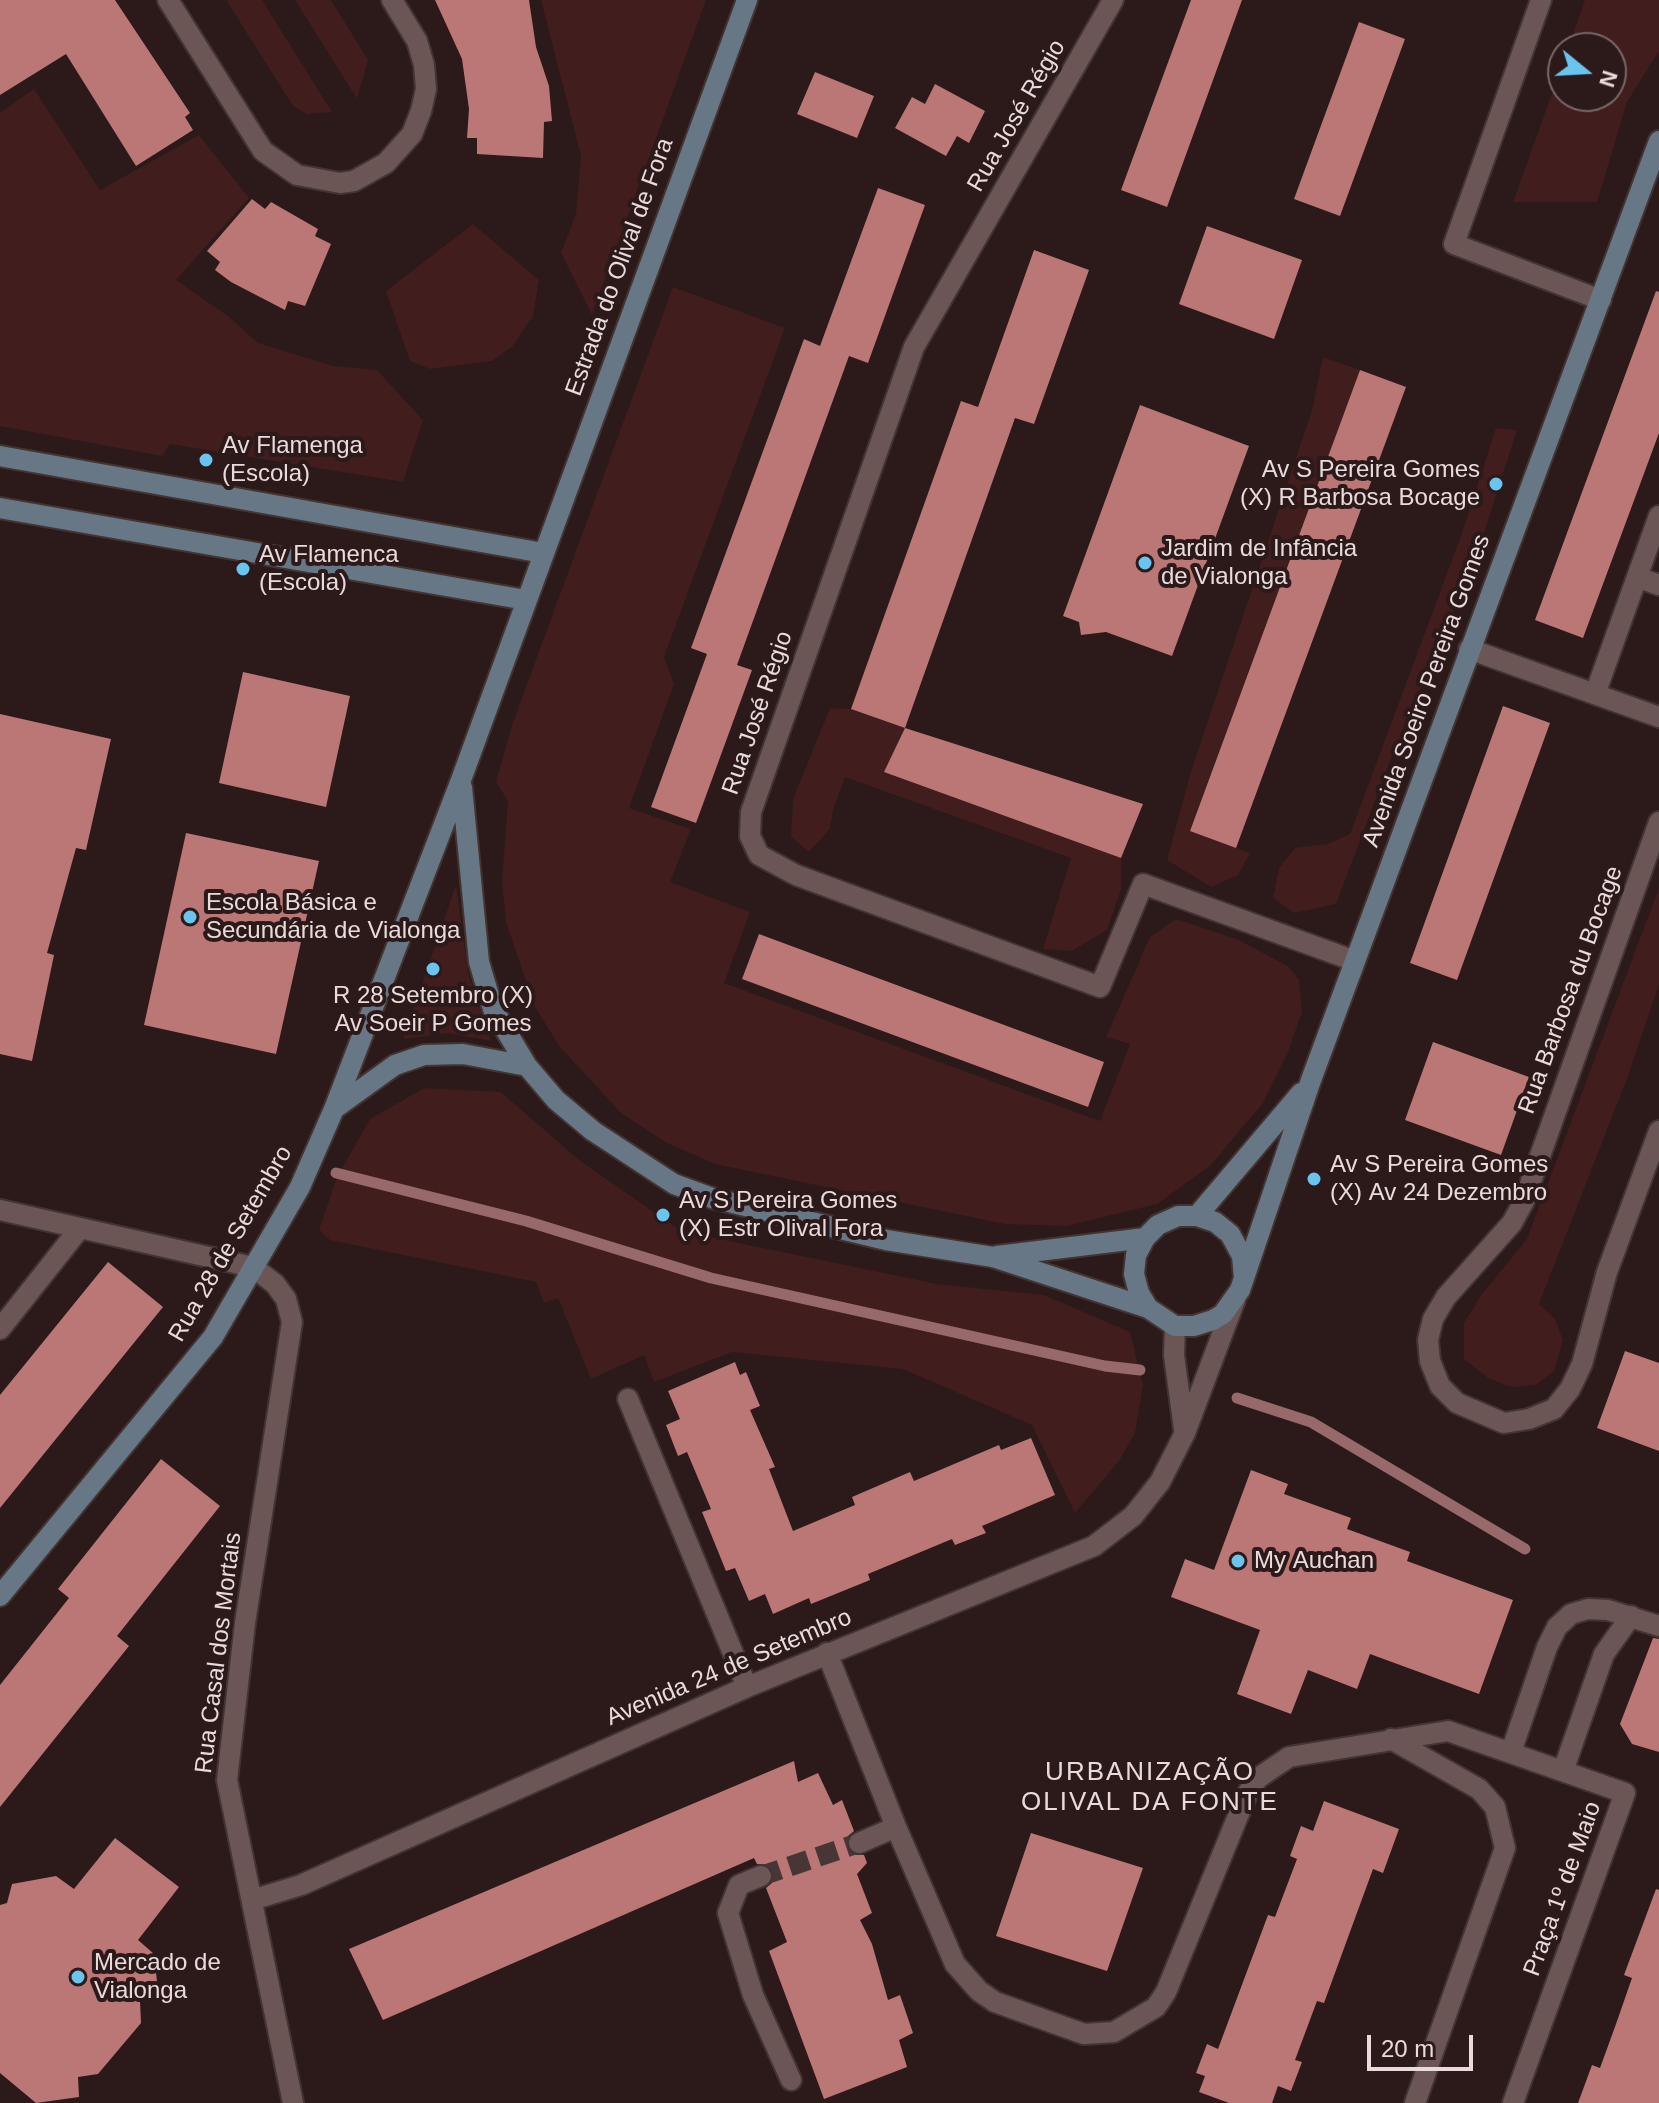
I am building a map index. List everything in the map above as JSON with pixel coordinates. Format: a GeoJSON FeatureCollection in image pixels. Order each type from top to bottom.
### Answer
{"type":"FeatureCollection","features":[{"type":"Feature","properties":{"kind":"street"},"geometry":{"type":"LineString","coordinates":[[168,0],[263,151],[297,175],[340,183],[354,181],[386,163],[412,134],[421,111],[426,89],[424,65],[417,41],[392,0]]}},
{"type":"Feature","properties":{"kind":"street","name":"Estrada do Olival de Fora"},"geometry":{"type":"LineString","coordinates":[[526,600],[747,0]]}},
{"type":"Feature","properties":{"kind":"street","name":"Rua José Régio"},"geometry":{"type":"LineString","coordinates":[[1113,0],[914,347],[751,812],[750,836],[759,855],[774,866],[1100,987],[1143,884],[1355,961]]}},
{"type":"Feature","properties":{"kind":"street"},"geometry":{"type":"LineString","coordinates":[[1541,0],[1454,244],[1601,300]]}},
{"type":"Feature","properties":{"kind":"street","name":"Avenida Soeiro Pereira Gomes"},"geometry":{"type":"LineString","coordinates":[[1244,1279],[1311,1080],[1659,141]]}},
{"type":"Feature","properties":{"kind":"street"},"geometry":{"type":"LineString","coordinates":[[0,456],[543,553]]}},
{"type":"Feature","properties":{"kind":"street"},"geometry":{"type":"LineString","coordinates":[[0,508],[526,600]]}},
{"type":"Feature","properties":{"kind":"street"},"geometry":{"type":"LineString","coordinates":[[1595,694],[1659,516]]}},
{"type":"Feature","properties":{"kind":"street"},"geometry":{"type":"LineString","coordinates":[[1637,577],[1659,585]]}},
{"type":"Feature","properties":{"kind":"street","name":"Rua 28 de Setembro"},"geometry":{"type":"LineString","coordinates":[[0,1596],[213,1337],[300,1187],[334,1109],[461,780],[526,600]]}},
{"type":"Feature","properties":{"kind":"street"},"geometry":{"type":"LineString","coordinates":[[1469,649],[1659,717]]}},
{"type":"Feature","properties":{"kind":"street"},"geometry":{"type":"LineString","coordinates":[[461,780],[479,962],[493,1009],[527,1066],[556,1100],[593,1131],[674,1184],[712,1198],[886,1240],[993,1257],[1148,1308],[1175,1326],[1194,1326],[1213,1320],[1235,1299],[1244,1279],[1242,1256],[1230,1234],[1215,1222],[1197,1216],[1178,1216],[1158,1225],[1145,1238],[1136,1255],[1134,1274],[1148,1308]]}},
{"type":"Feature","properties":{"kind":"street","name":"Rua Barbosa du Bocage"},"geometry":{"type":"LineString","coordinates":[[1659,822],[1524,1201],[1512,1223],[1446,1297],[1433,1319],[1428,1340],[1430,1361],[1440,1386],[1457,1403],[1504,1423],[1529,1419],[1554,1409],[1570,1389],[1582,1364],[1607,1272],[1659,1131]]}},
{"type":"Feature","properties":{"kind":"street"},"geometry":{"type":"LineString","coordinates":[[334,1109],[395,1065],[424,1055],[463,1054],[527,1066]]}},
{"type":"Feature","properties":{"kind":"street","name":"Avenida Soeiro Pereira Gomes"},"geometry":{"type":"LineString","coordinates":[[1197,1216],[1311,1080]]}},
{"type":"Feature","properties":{"kind":"street"},"geometry":{"type":"LineString","coordinates":[[0,1210],[253,1267]]}},
{"type":"Feature","properties":{"kind":"street"},"geometry":{"type":"LineString","coordinates":[[0,1329],[80,1228]]}},
{"type":"Feature","properties":{"kind":"street"},"geometry":{"type":"LineString","coordinates":[[993,1257],[1145,1238]]}},
{"type":"Feature","properties":{"kind":"street","name":"Rua Casal dos Mortais"},"geometry":{"type":"LineString","coordinates":[[253,1267],[286,1299],[292,1322],[228,1756],[230,1803],[293,2103]]}},
{"type":"Feature","properties":{"kind":"street","name":"Avenida 24 de Setembro"},"geometry":{"type":"LineString","coordinates":[[252,1900],[310,1881],[747,1687],[1094,1546],[1133,1516],[1160,1482],[1185,1433],[1235,1299]]}},
{"type":"Feature","properties":{"kind":"street"},"geometry":{"type":"LineString","coordinates":[[1175,1326],[1174,1355],[1185,1433]]}},
{"type":"Feature","properties":{"kind":"street"},"geometry":{"type":"LineString","coordinates":[[628,1399],[747,1687]]}},
{"type":"Feature","properties":{"kind":"street"},"geometry":{"type":"LineString","coordinates":[[1511,1752],[1557,1627],[1571,1614],[1588,1609],[1631,1616],[1659,1626]]}},
{"type":"Feature","properties":{"kind":"street"},"geometry":{"type":"LineString","coordinates":[[1563,1771],[1604,1654],[1631,1616]]}},
{"type":"Feature","properties":{"kind":"street","name":"Praça 1º de Maio"},"geometry":{"type":"LineString","coordinates":[[827,1653],[896,1827],[955,1964],[979,1991],[995,2002],[1084,2034],[1100,2034],[1142,2018],[1166,1992],[1240,1810],[1258,1778],[1282,1761],[1302,1752],[1448,1731],[1625,1793],[1513,2103]]}},
{"type":"Feature","properties":{"kind":"street"},"geometry":{"type":"LineString","coordinates":[[1391,1739],[1479,1789],[1495,1807],[1505,1848],[1415,2103]]}},
{"type":"Feature","properties":{"kind":"street"},"geometry":{"type":"LineString","coordinates":[[859,1843],[896,1827]]}},
{"type":"Feature","properties":{"kind":"street"},"geometry":{"type":"LineString","coordinates":[[761,1876],[739,1885],[728,1913],[753,1995],[791,2080]]}},
{"type":"Feature","properties":{"kind":"shaded area"},"geometry":{"type":"Polygon","coordinates":[[[226,0],[262,0],[332,112],[307,114],[293,106],[226,0]]]}},
{"type":"Feature","properties":{"kind":"shaded area"},"geometry":{"type":"Polygon","coordinates":[[[295,0],[331,0],[368,60],[357,99],[295,0]]]}},
{"type":"Feature","properties":{"kind":"shaded area"},"geometry":{"type":"Polygon","coordinates":[[[541,0],[706,0],[592,315],[561,253],[576,214],[581,156],[541,0]]]}},
{"type":"Feature","properties":{"kind":"shaded area"},"geometry":{"type":"Polygon","coordinates":[[[1585,0],[1659,0],[1659,51],[1627,102],[1627,32],[1574,32],[1585,0]]]}},
{"type":"Feature","properties":{"kind":"shaded area"},"geometry":{"type":"Polygon","coordinates":[[[34,89],[100,190],[199,135],[249,198],[176,280],[228,316],[258,343],[333,366],[377,370],[423,420],[403,482],[170,444],[162,456],[0,426],[0,113],[34,89]]]}},
{"type":"Feature","properties":{"kind":"shaded area"},"geometry":{"type":"Polygon","coordinates":[[[1547,107],[1547,112],[1624,112],[1597,202],[1513,202],[1547,107]]]}},
{"type":"Feature","properties":{"kind":"shaded area"},"geometry":{"type":"Polygon","coordinates":[[[473,224],[539,280],[533,316],[512,347],[492,361],[430,369],[410,361],[386,291],[473,224]]]}},
{"type":"Feature","properties":{"kind":"shaded area"},"geometry":{"type":"Polygon","coordinates":[[[673,287],[785,328],[664,657],[674,684],[629,808],[691,829],[670,882],[750,912],[724,983],[1100,1121],[1130,1044],[1106,1037],[1150,937],[1176,919],[1239,940],[1289,967],[1299,980],[1302,1012],[1288,1052],[1263,1103],[1210,1166],[1157,1204],[1067,1226],[1005,1224],[715,1164],[667,1143],[621,1113],[560,1047],[535,1007],[506,922],[502,881],[508,801],[496,782],[512,725],[673,287]]]}},
{"type":"Feature","properties":{"kind":"shaded area"},"geometry":{"type":"Polygon","coordinates":[[[1323,357],[1360,370],[1190,830],[1250,853],[1238,875],[1211,887],[1167,860],[1190,775],[1312,410],[1323,357]]]}},
{"type":"Feature","properties":{"kind":"shaded area"},"geometry":{"type":"Polygon","coordinates":[[[1496,428],[1517,430],[1474,564],[1390,761],[1336,904],[1294,913],[1273,898],[1279,868],[1295,848],[1327,844],[1350,834],[1462,533],[1496,428]]]}},
{"type":"Feature","properties":{"kind":"shaded area"},"geometry":{"type":"Polygon","coordinates":[[[830,708],[851,709],[905,728],[885,772],[1121,858],[1121,890],[1107,930],[1072,951],[1043,949],[1071,858],[845,777],[830,829],[809,852],[791,837],[793,799],[830,708]]]}},
{"type":"Feature","properties":{"kind":"shaded area"},"geometry":{"type":"Polygon","coordinates":[[[456,885],[468,973],[491,1041],[448,1033],[403,1039],[456,885]]]}},
{"type":"Feature","properties":{"kind":"shaded area"},"geometry":{"type":"Polygon","coordinates":[[[1659,888],[1659,984],[1628,1076],[1539,1304],[1555,1319],[1563,1340],[1554,1371],[1536,1385],[1511,1387],[1488,1378],[1464,1359],[1464,1323],[1482,1294],[1527,1239],[1659,888]]]}},
{"type":"Feature","properties":{"kind":"shaded area"},"geometry":{"type":"Polygon","coordinates":[[[424,1088],[501,1092],[579,1160],[681,1231],[937,1284],[1044,1295],[1130,1332],[1143,1385],[1135,1433],[1119,1461],[1075,1513],[1032,1425],[903,1369],[732,1352],[654,1382],[644,1355],[591,1379],[558,1298],[544,1303],[536,1282],[330,1240],[319,1230],[337,1177],[370,1119],[424,1088]]]}},
{"type":"Feature","properties":{"kind":"building"},"geometry":{"type":"Polygon","coordinates":[[[0,0],[115,0],[190,113],[185,117],[193,130],[136,166],[66,54],[0,95],[0,0]]]}},
{"type":"Feature","properties":{"kind":"building"},"geometry":{"type":"Polygon","coordinates":[[[435,0],[529,0],[536,47],[549,86],[552,121],[544,122],[543,158],[477,154],[477,138],[467,138],[469,109],[462,59],[435,0]]]}},
{"type":"Feature","properties":{"kind":"building"},"geometry":{"type":"Polygon","coordinates":[[[1191,0],[1242,0],[1167,207],[1121,190],[1191,0]]]}},
{"type":"Feature","properties":{"kind":"building"},"geometry":{"type":"Polygon","coordinates":[[[1359,22],[1405,39],[1340,216],[1294,199],[1359,22]]]}},
{"type":"Feature","properties":{"kind":"building"},"geometry":{"type":"Polygon","coordinates":[[[815,72],[874,96],[857,138],[797,114],[815,72]]]}},
{"type":"Feature","properties":{"kind":"building"},"geometry":{"type":"Polygon","coordinates":[[[935,84],[985,111],[969,143],[957,136],[946,156],[895,128],[912,97],[925,104],[935,84]]]}},
{"type":"Feature","properties":{"kind":"building"},"geometry":{"type":"Polygon","coordinates":[[[878,188],[925,205],[868,363],[849,356],[737,665],[752,670],[696,823],[651,807],[707,654],[691,648],[804,339],[820,346],[878,188]]]}},
{"type":"Feature","properties":{"kind":"building"},"geometry":{"type":"Polygon","coordinates":[[[252,199],[265,209],[271,202],[318,229],[315,236],[331,244],[305,306],[288,301],[285,310],[231,282],[215,270],[220,262],[207,251],[252,199]]]}},
{"type":"Feature","properties":{"kind":"building"},"geometry":{"type":"Polygon","coordinates":[[[1207,226],[1302,260],[1274,339],[1179,304],[1207,226]]]}},
{"type":"Feature","properties":{"kind":"building"},"geometry":{"type":"Polygon","coordinates":[[[1034,250],[1089,270],[1034,424],[1015,418],[905,728],[851,709],[961,401],[978,407],[1034,250]]]}},
{"type":"Feature","properties":{"kind":"building"},"geometry":{"type":"Polygon","coordinates":[[[1656,291],[1659,292],[1659,433],[1583,638],[1535,620],[1656,291]]]}},
{"type":"Feature","properties":{"kind":"building"},"geometry":{"type":"Polygon","coordinates":[[[1360,370],[1406,387],[1236,848],[1190,831],[1360,370]]]}},
{"type":"Feature","properties":{"kind":"building"},"geometry":{"type":"Polygon","coordinates":[[[1140,405],[1249,446],[1172,656],[1106,632],[1081,635],[1079,622],[1063,616],[1140,405]]]}},
{"type":"Feature","properties":{"kind":"building"},"geometry":{"type":"Polygon","coordinates":[[[243,672],[350,696],[326,807],[219,783],[243,672]]]}},
{"type":"Feature","properties":{"kind":"building"},"geometry":{"type":"Polygon","coordinates":[[[1503,706],[1550,723],[1457,980],[1410,963],[1503,706]]]}},
{"type":"Feature","properties":{"kind":"building"},"geometry":{"type":"Polygon","coordinates":[[[0,714],[111,739],[86,850],[76,848],[47,953],[54,955],[32,1061],[0,1054],[0,714]]]}},
{"type":"Feature","properties":{"kind":"building"},"geometry":{"type":"Polygon","coordinates":[[[905,728],[1143,804],[1121,858],[884,772],[905,728]]]}},
{"type":"Feature","properties":{"kind":"building"},"geometry":{"type":"Polygon","coordinates":[[[186,833],[319,861],[276,1054],[144,1025],[186,833]]]}},
{"type":"Feature","properties":{"kind":"building"},"geometry":{"type":"Polygon","coordinates":[[[759,934],[1104,1062],[1088,1107],[742,979],[759,934]]]}},
{"type":"Feature","properties":{"kind":"building"},"geometry":{"type":"Polygon","coordinates":[[[1433,1042],[1529,1077],[1501,1155],[1405,1120],[1433,1042]]]}},
{"type":"Feature","properties":{"kind":"building"},"geometry":{"type":"Polygon","coordinates":[[[108,1262],[163,1307],[0,1508],[0,1395],[108,1262]]]}},
{"type":"Feature","properties":{"kind":"building"},"geometry":{"type":"Polygon","coordinates":[[[1625,1351],[1659,1363],[1659,1451],[1597,1428],[1625,1351]]]}},
{"type":"Feature","properties":{"kind":"building"},"geometry":{"type":"Polygon","coordinates":[[[735,1362],[740,1375],[746,1372],[760,1406],[750,1410],[775,1467],[769,1469],[793,1531],[855,1505],[852,1497],[910,1472],[914,1481],[999,1445],[1001,1450],[1031,1438],[1055,1495],[982,1526],[986,1533],[955,1545],[952,1539],[868,1574],[870,1580],[811,1604],[809,1598],[773,1614],[765,1594],[749,1601],[735,1568],[726,1571],[702,1512],[711,1509],[687,1452],[678,1456],[666,1425],[680,1419],[668,1391],[735,1362]]]}},
{"type":"Feature","properties":{"kind":"building"},"geometry":{"type":"Polygon","coordinates":[[[161,1459],[220,1506],[117,1636],[129,1646],[0,1807],[0,1685],[69,1598],[58,1589],[161,1459]]]}},
{"type":"Feature","properties":{"kind":"building"},"geometry":{"type":"Polygon","coordinates":[[[1251,1470],[1288,1484],[1284,1494],[1351,1518],[1347,1529],[1410,1552],[1407,1561],[1513,1600],[1479,1694],[1370,1654],[1357,1689],[1308,1670],[1291,1714],[1237,1694],[1260,1630],[1171,1597],[1185,1559],[1214,1570],[1251,1470]]]}},
{"type":"Feature","properties":{"kind":"building"},"geometry":{"type":"Polygon","coordinates":[[[1653,1638],[1659,1639],[1659,1752],[1632,1744],[1620,1724],[1653,1638]]]}},
{"type":"Feature","properties":{"kind":"building"},"geometry":{"type":"Polygon","coordinates":[[[794,1761],[798,1782],[818,1773],[833,1805],[842,1800],[854,1831],[848,1836],[847,1847],[852,1854],[864,1855],[867,1863],[857,1874],[872,1913],[860,1920],[872,1944],[888,2000],[900,1995],[913,2033],[899,2040],[907,2067],[824,2099],[769,1951],[787,1942],[766,1888],[772,1883],[773,1872],[768,1865],[757,1864],[754,1858],[383,2020],[349,1949],[794,1761]]]}},
{"type":"Feature","properties":{"kind":"building"},"geometry":{"type":"Polygon","coordinates":[[[1324,1801],[1399,1829],[1383,1873],[1373,1869],[1324,2003],[1317,2001],[1295,2060],[1302,2062],[1291,2091],[1278,2086],[1272,2103],[1229,2103],[1199,2092],[1205,2076],[1196,2073],[1207,2044],[1218,2049],[1268,1915],[1275,1917],[1297,1859],[1290,1856],[1301,1826],[1313,1831],[1324,1801]]]}},
{"type":"Feature","properties":{"kind":"building"},"geometry":{"type":"Polygon","coordinates":[[[1031,1833],[1143,1868],[1107,1971],[996,1936],[1031,1833]]]}},
{"type":"Feature","properties":{"kind":"building","name":"Mercado de Vialonga"},"geometry":{"type":"Polygon","coordinates":[[[115,1838],[179,1887],[138,1940],[154,1954],[159,2000],[140,2001],[141,2023],[98,2074],[78,2077],[79,2097],[36,2103],[0,2073],[0,1905],[7,1903],[12,1884],[56,1876],[74,1889],[115,1838]]]}},
{"type":"Feature","properties":{"kind":"building"},"geometry":{"type":"Polygon","coordinates":[[[1656,1889],[1659,1890],[1659,2103],[1578,2103],[1592,2065],[1600,2068],[1632,1978],[1624,1975],[1656,1889]]]}},
{"type":"Feature","properties":{"kind":"waterway"},"geometry":{"type":"LineString","coordinates":[[336,1173],[526,1221],[711,1278],[1105,1366],[1140,1370]]}},
{"type":"Feature","properties":{"kind":"waterway"},"geometry":{"type":"LineString","coordinates":[[1237,1398],[1311,1422],[1525,1549]]}},
{"type":"Feature","properties":{"kind":"tunnel"},"geometry":{"type":"LineString","coordinates":[[761,1876],[859,1843]]}},
{"type":"Feature","properties":{"kind":"place","name":"Av Flamenga (Escola)"},"geometry":{"type":"Point","coordinates":[206,460]}},
{"type":"Feature","properties":{"kind":"place","name":"Av S Pereira Gomes (X) R Barbosa Bocage"},"geometry":{"type":"Point","coordinates":[1496,484]}},
{"type":"Feature","properties":{"kind":"place","name":"Jardim de Infância de Vialonga"},"geometry":{"type":"Point","coordinates":[1145,563]}},
{"type":"Feature","properties":{"kind":"place","name":"Av Flamenca (Escola)"},"geometry":{"type":"Point","coordinates":[243,569]}},
{"type":"Feature","properties":{"kind":"place","name":"Escola Básica e Secundária de Vialonga"},"geometry":{"type":"Point","coordinates":[190,917]}},
{"type":"Feature","properties":{"kind":"place","name":"R 28 Setembro (X) Av Soeir P Gomes"},"geometry":{"type":"Point","coordinates":[433,969]}},
{"type":"Feature","properties":{"kind":"place","name":"Av S Pereira Gomes (X) Av 24 Dezembro"},"geometry":{"type":"Point","coordinates":[1314,1179]}},
{"type":"Feature","properties":{"kind":"place","name":"Av S Pereira Gomes (X) Estr Olival Fora"},"geometry":{"type":"Point","coordinates":[663,1215]}},
{"type":"Feature","properties":{"kind":"place","name":"My Auchan"},"geometry":{"type":"Point","coordinates":[1238,1561]}},
{"type":"Feature","properties":{"kind":"place","name":"Mercado de Vialonga"},"geometry":{"type":"Point","coordinates":[78,1977]}},
{"type":"Feature","properties":{"kind":"district","name":"URBANIZAÇÃO OLIVAL DA FONTE"},"geometry":{"type":"Point","coordinates":[1150,1788]}}]}
